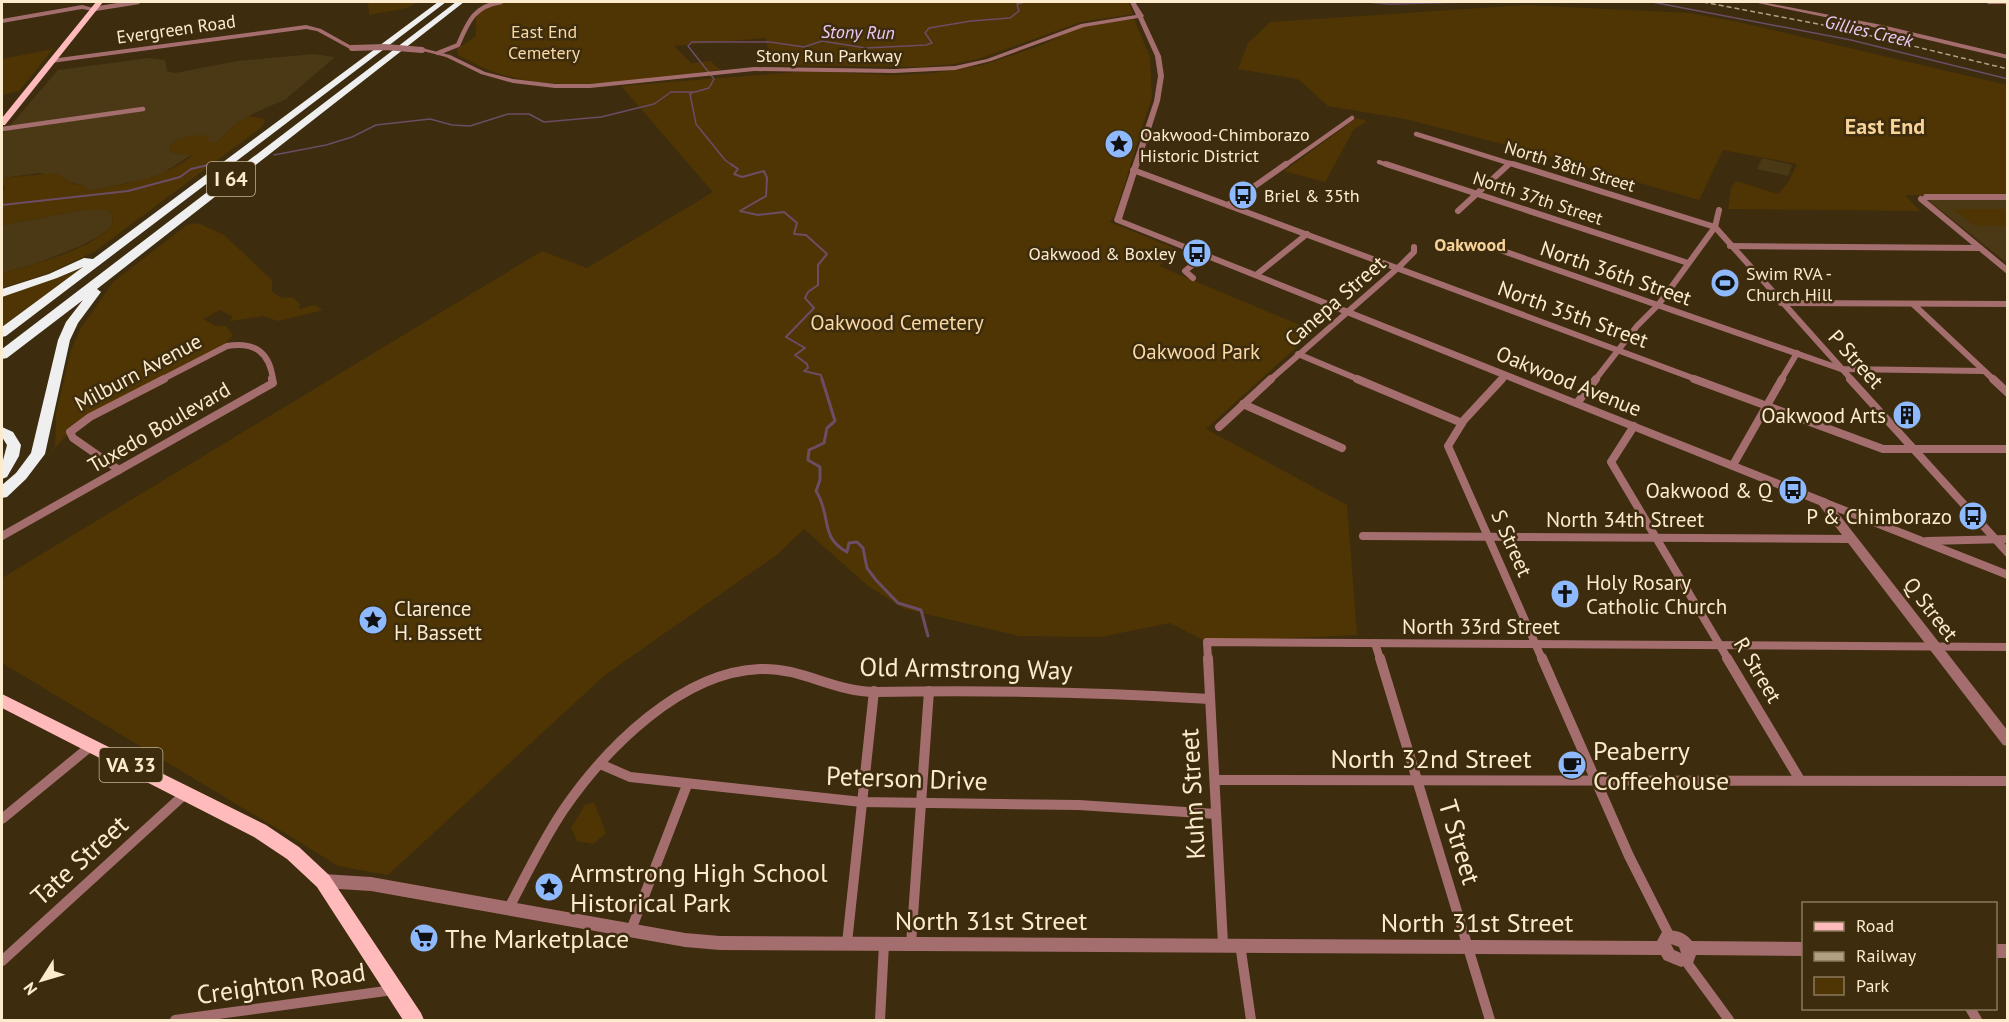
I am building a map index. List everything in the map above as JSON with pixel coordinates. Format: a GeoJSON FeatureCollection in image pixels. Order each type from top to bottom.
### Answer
{"type":"FeatureCollection","features":[{"type":"Feature","properties":{"kind":"highway","name":"I 64"},"geometry":{"type":"LineString","coordinates":[[2,333],[442,2]]}},
{"type":"Feature","properties":{"kind":"highway","name":"I 64"},"geometry":{"type":"LineString","coordinates":[[2,355],[460,2]]}},
{"type":"Feature","properties":{"kind":"highway"},"geometry":{"type":"LineString","coordinates":[[2,293],[53,276],[117,245]]}},
{"type":"Feature","properties":{"kind":"highway"},"geometry":{"type":"LineString","coordinates":[[2,493],[21,476],[38,454],[68,330],[83,307],[115,270]]}},
{"type":"Feature","properties":{"kind":"highway"},"geometry":{"type":"LineString","coordinates":[[2,431],[9,435],[15,448],[13,457],[2,474]]}},
{"type":"Feature","properties":{"kind":"main road"},"geometry":{"type":"LineString","coordinates":[[2,123],[97,5]]}},
{"type":"Feature","properties":{"kind":"main road","name":"VA 33"},"geometry":{"type":"LineString","coordinates":[[2,701],[187,793],[267,835],[293,853],[323,880],[414,1020]]}},
{"type":"Feature","properties":{"kind":"street"},"geometry":{"type":"LineString","coordinates":[[2,21],[97,5],[138,2]]}},
{"type":"Feature","properties":{"kind":"street"},"geometry":{"type":"LineString","coordinates":[[438,52],[458,45],[472,14],[483,4],[501,2]]}},
{"type":"Feature","properties":{"kind":"street"},"geometry":{"type":"LineString","coordinates":[[1133,170],[1157,101],[1161,76],[1158,56],[1133,2],[1139,2]]}},
{"type":"Feature","properties":{"kind":"street"},"geometry":{"type":"LineString","coordinates":[[1756,2],[1882,27],[2007,57]]}},
{"type":"Feature","properties":{"kind":"street"},"geometry":{"type":"LineString","coordinates":[[1988,2],[2007,2]]}},
{"type":"Feature","properties":{"kind":"street","name":"Stony Run Parkway"},"geometry":{"type":"LineString","coordinates":[[352,48],[385,47],[438,52],[483,73],[513,81],[555,86],[618,84],[712,72],[776,69],[894,71],[955,68],[989,60],[1083,25],[1141,16]]}},
{"type":"Feature","properties":{"kind":"street","name":"Evergreen Road"},"geometry":{"type":"LineString","coordinates":[[51,61],[306,27],[319,30],[352,48]]}},
{"type":"Feature","properties":{"kind":"street"},"geometry":{"type":"LineString","coordinates":[[2,129],[143,109]]}},
{"type":"Feature","properties":{"kind":"street"},"geometry":{"type":"LineString","coordinates":[[1228,205],[1352,118]]}},
{"type":"Feature","properties":{"kind":"street","name":"North 38th Street"},"geometry":{"type":"LineString","coordinates":[[1416,134],[1715,227]]}},
{"type":"Feature","properties":{"kind":"street","name":"North 37th Street"},"geometry":{"type":"LineString","coordinates":[[1379,162],[1688,263]]}},
{"type":"Feature","properties":{"kind":"street"},"geometry":{"type":"LineString","coordinates":[[1458,211],[1510,163]]}},
{"type":"Feature","properties":{"kind":"street","name":"North 35th Street"},"geometry":{"type":"LineString","coordinates":[[1133,170],[1883,448],[2007,449]]}},
{"type":"Feature","properties":{"kind":"street","name":"Oakwood Avenue"},"geometry":{"type":"LineString","coordinates":[[1133,170],[1118,220],[2007,575]]}},
{"type":"Feature","properties":{"kind":"street"},"geometry":{"type":"LineString","coordinates":[[2007,197],[1923,198],[2007,271]]}},
{"type":"Feature","properties":{"kind":"street"},"geometry":{"type":"LineString","coordinates":[[1577,403],[1637,326],[1659,304],[1715,227],[1719,210]]}},
{"type":"Feature","properties":{"kind":"street","name":"P Street"},"geometry":{"type":"LineString","coordinates":[[1715,227],[2007,553]]}},
{"type":"Feature","properties":{"kind":"street"},"geometry":{"type":"LineString","coordinates":[[1256,275],[1307,234]]}},
{"type":"Feature","properties":{"kind":"street","name":"North 36th Street"},"geometry":{"type":"LineString","coordinates":[[1483,244],[1841,369],[1984,372]]}},
{"type":"Feature","properties":{"kind":"street"},"geometry":{"type":"LineString","coordinates":[[1730,246],[1980,248]]}},
{"type":"Feature","properties":{"kind":"street","name":"Canepa Street"},"geometry":{"type":"LineString","coordinates":[[1219,426],[1397,268],[1414,252],[1414,247]]}},
{"type":"Feature","properties":{"kind":"street"},"geometry":{"type":"LineString","coordinates":[[1193,278],[1185,271],[1205,255]]}},
{"type":"Feature","properties":{"kind":"street"},"geometry":{"type":"LineString","coordinates":[[1781,303],[2007,304]]}},
{"type":"Feature","properties":{"kind":"street"},"geometry":{"type":"LineString","coordinates":[[1913,304],[2007,393]]}},
{"type":"Feature","properties":{"kind":"street","name":"Tuxedo Boulevard"},"geometry":{"type":"LineString","coordinates":[[2,537],[273,383],[270,364],[263,354],[244,345],[226,346]]}},
{"type":"Feature","properties":{"kind":"street","name":"Milburn Avenue"},"geometry":{"type":"LineString","coordinates":[[119,470],[71,435],[76,425],[226,346]]}},
{"type":"Feature","properties":{"kind":"street"},"geometry":{"type":"LineString","coordinates":[[1733,465],[1797,352]]}},
{"type":"Feature","properties":{"kind":"street"},"geometry":{"type":"LineString","coordinates":[[1298,354],[1462,423]]}},
{"type":"Feature","properties":{"kind":"street","name":"S Street"},"geometry":{"type":"LineString","coordinates":[[1506,375],[1462,423],[1449,440],[1448,446],[1667,942]]}},
{"type":"Feature","properties":{"kind":"street"},"geometry":{"type":"LineString","coordinates":[[1243,404],[1342,448]]}},
{"type":"Feature","properties":{"kind":"street","name":"R Street"},"geometry":{"type":"LineString","coordinates":[[1634,426],[1611,462],[1800,780]]}},
{"type":"Feature","properties":{"kind":"street","name":"Q Street"},"geometry":{"type":"LineString","coordinates":[[1823,502],[2007,741]]}},
{"type":"Feature","properties":{"kind":"street","name":"North 34th Street"},"geometry":{"type":"LineString","coordinates":[[1363,536],[1851,539]]}},
{"type":"Feature","properties":{"kind":"street"},"geometry":{"type":"LineString","coordinates":[[1922,541],[2007,539]]}},
{"type":"Feature","properties":{"kind":"street","name":"North 33rd Street"},"geometry":{"type":"LineString","coordinates":[[1207,642],[2007,647]]}},
{"type":"Feature","properties":{"kind":"street","name":"Kuhn Street"},"geometry":{"type":"LineString","coordinates":[[1207,642],[1223,944]]}},
{"type":"Feature","properties":{"kind":"street","name":"T Street"},"geometry":{"type":"LineString","coordinates":[[1375,643],[1490,1020]]}},
{"type":"Feature","properties":{"kind":"street","name":"Old Armstrong Way"},"geometry":{"type":"LineString","coordinates":[[509,908],[557,820],[588,777],[654,714],[692,688],[721,674],[769,669],[855,690],[874,691],[1104,693],[1210,699]]}},
{"type":"Feature","properties":{"kind":"street"},"geometry":{"type":"LineString","coordinates":[[847,943],[874,691]]}},
{"type":"Feature","properties":{"kind":"street"},"geometry":{"type":"LineString","coordinates":[[911,944],[928,691]]}},
{"type":"Feature","properties":{"kind":"street"},"geometry":{"type":"LineString","coordinates":[[2,819],[92,745]]}},
{"type":"Feature","properties":{"kind":"street","name":"Peterson Drive"},"geometry":{"type":"LineString","coordinates":[[600,764],[624,775],[687,784],[862,802],[921,805],[1078,805],[1216,814]]}},
{"type":"Feature","properties":{"kind":"street","name":"North 32nd Street"},"geometry":{"type":"LineString","coordinates":[[1215,780],[2007,781]]}},
{"type":"Feature","properties":{"kind":"street"},"geometry":{"type":"LineString","coordinates":[[631,930],[687,784]]}},
{"type":"Feature","properties":{"kind":"street","name":"Tate Street"},"geometry":{"type":"LineString","coordinates":[[2,961],[187,793]]}},
{"type":"Feature","properties":{"kind":"street","name":"North 31st Street"},"geometry":{"type":"LineString","coordinates":[[323,880],[371,884],[631,930],[720,943],[1468,946],[1667,942]]}},
{"type":"Feature","properties":{"kind":"street"},"geometry":{"type":"LineString","coordinates":[[1667,942],[1682,941],[1687,954],[1729,1020]]}},
{"type":"Feature","properties":{"kind":"street"},"geometry":{"type":"LineString","coordinates":[[880,1020],[884,944]]}},
{"type":"Feature","properties":{"kind":"street"},"geometry":{"type":"LineString","coordinates":[[1240,944],[1251,1020]]}},
{"type":"Feature","properties":{"kind":"street"},"geometry":{"type":"LineString","coordinates":[[1687,954],[1802,949]]}},
{"type":"Feature","properties":{"kind":"street","name":"Creighton Road"},"geometry":{"type":"LineString","coordinates":[[175,1020],[393,990]]}},
{"type":"Feature","properties":{"kind":"shaded area"},"geometry":{"type":"Polygon","coordinates":[[[314,54],[335,57],[286,99],[248,116],[233,126],[218,142],[208,142],[208,140],[189,136],[177,140],[169,150],[172,153],[193,154],[163,173],[147,179],[88,191],[84,186],[40,173],[2,178],[2,135],[58,70],[149,58],[165,60],[167,71],[175,73],[237,61],[314,54]]]}},
{"type":"Feature","properties":{"kind":"shaded area"},"geometry":{"type":"Polygon","coordinates":[[[1762,158],[1792,165],[1788,176],[1757,169],[1762,158]]]}},
{"type":"Feature","properties":{"kind":"shaded area"},"geometry":{"type":"Polygon","coordinates":[[[1928,200],[2007,200],[2007,263],[1928,200]]]}},
{"type":"Feature","properties":{"kind":"shaded area"},"geometry":{"type":"Polygon","coordinates":[[[84,210],[108,210],[112,215],[112,226],[100,236],[78,247],[38,263],[2,273],[2,225],[84,210]]]}},
{"type":"Feature","properties":{"kind":"green space"},"geometry":{"type":"Polygon","coordinates":[[[368,2],[417,2],[407,8],[369,15],[368,2]]]}},
{"type":"Feature","properties":{"kind":"green space","name":"East End Cemetery"},"geometry":{"type":"Polygon","coordinates":[[[511,2],[1128,2],[1133,14],[1081,22],[981,58],[955,64],[920,67],[773,65],[765,38],[674,46],[691,63],[711,61],[720,70],[610,83],[582,84],[527,80],[500,74],[458,55],[457,49],[476,36],[476,17],[479,13],[491,7],[491,4],[511,2]]]}},
{"type":"Feature","properties":{"kind":"green space"},"geometry":{"type":"Polygon","coordinates":[[[1526,5],[1690,13],[1743,23],[2007,85],[2007,195],[1905,195],[1920,211],[1728,209],[1731,188],[1736,181],[1778,194],[1789,181],[1797,164],[1723,150],[1699,200],[1522,149],[1405,119],[1328,106],[1298,79],[1238,69],[1248,43],[1270,22],[1526,5]]]}},
{"type":"Feature","properties":{"kind":"green space","name":"Oakwood Cemetery"},"geometry":{"type":"Polygon","coordinates":[[[1134,19],[1150,57],[1152,97],[1115,214],[1110,222],[1178,250],[1159,266],[1314,331],[1206,429],[1347,505],[1357,635],[1207,642],[1170,623],[1101,637],[1019,636],[905,609],[868,586],[804,529],[778,554],[605,675],[388,875],[338,866],[2,663],[2,578],[542,251],[587,268],[713,192],[621,86],[809,71],[892,75],[934,73],[983,65],[1042,45],[1083,25],[1134,19]]]}},
{"type":"Feature","properties":{"kind":"green space"},"geometry":{"type":"Polygon","coordinates":[[[53,49],[19,91],[2,95],[2,59],[53,49]]]}},
{"type":"Feature","properties":{"kind":"green space"},"geometry":{"type":"Polygon","coordinates":[[[248,116],[265,119],[263,126],[94,252],[46,274],[2,288],[2,273],[76,249],[102,235],[113,221],[108,210],[84,210],[2,225],[2,191],[6,188],[2,184],[2,178],[56,173],[74,184],[84,186],[88,191],[143,179],[169,170],[193,155],[172,153],[169,150],[180,139],[198,135],[209,136],[208,142],[218,142],[233,126],[248,116]]]}},
{"type":"Feature","properties":{"kind":"green space"},"geometry":{"type":"Polygon","coordinates":[[[1357,118],[1367,121],[1354,129],[1325,182],[1284,171],[1357,118]]]}},
{"type":"Feature","properties":{"kind":"green space"},"geometry":{"type":"Polygon","coordinates":[[[1953,209],[2007,209],[2007,226],[1975,226],[1953,209]]]}},
{"type":"Feature","properties":{"kind":"green space"},"geometry":{"type":"Polygon","coordinates":[[[198,223],[224,235],[272,280],[272,292],[282,298],[292,297],[300,304],[299,309],[314,305],[323,310],[278,321],[263,316],[231,321],[232,316],[220,310],[203,319],[216,326],[226,326],[233,335],[226,343],[82,418],[44,460],[55,446],[56,414],[71,350],[81,328],[113,282],[187,225],[198,223]]]}},
{"type":"Feature","properties":{"kind":"green space"},"geometry":{"type":"Polygon","coordinates":[[[86,265],[2,327],[2,296],[60,277],[86,265]]]}},
{"type":"Feature","properties":{"kind":"green space"},"geometry":{"type":"Polygon","coordinates":[[[594,802],[606,833],[593,844],[577,841],[571,828],[585,805],[594,802]]]}},
{"type":"Feature","properties":{"kind":"waterway","name":"Stony Run"},"geometry":{"type":"LineString","coordinates":[[274,155],[326,145],[352,137],[376,125],[430,119],[452,125],[470,126],[508,114],[529,114],[544,122],[601,117],[654,104],[671,92],[695,92],[709,88],[714,79],[688,46],[692,42],[770,42],[804,47],[822,41],[866,48],[926,45],[932,43],[925,33],[929,28],[971,21],[1010,18],[1019,11],[1017,4],[1025,2]]}},
{"type":"Feature","properties":{"kind":"waterway","name":"Gillies Creek"},"geometry":{"type":"LineString","coordinates":[[1366,2],[1389,4],[1471,2]]}},
{"type":"Feature","properties":{"kind":"waterway","name":"Gillies Creek"},"geometry":{"type":"LineString","coordinates":[[1652,2],[1851,40],[2008,79]]}},
{"type":"Feature","properties":{"kind":"waterway"},"geometry":{"type":"LineString","coordinates":[[692,93],[690,94],[696,124],[725,160],[733,166]]}},
{"type":"Feature","properties":{"kind":"waterway"},"geometry":{"type":"LineString","coordinates":[[205,166],[217,163]]}},
{"type":"Feature","properties":{"kind":"waterway"},"geometry":{"type":"LineString","coordinates":[[2,205],[128,191],[180,177],[191,169],[212,164]]}},
{"type":"Feature","properties":{"kind":"waterway"},"geometry":{"type":"LineString","coordinates":[[731,164],[738,169],[734,174],[742,177],[764,171],[767,178],[766,196],[740,211],[758,215],[784,212],[797,223],[794,234],[806,235],[827,254],[818,265],[818,285],[808,292],[805,298],[814,308],[786,337],[805,348],[795,355],[807,364],[808,368],[804,371],[821,375],[822,380]]}},
{"type":"Feature","properties":{"kind":"waterway"},"geometry":{"type":"LineString","coordinates":[[822,379],[835,421],[827,428],[824,443],[809,450],[808,460],[820,467],[820,480],[816,491],[824,509],[829,533],[838,546],[847,552],[849,543],[857,542],[863,548],[867,568],[876,580],[898,603],[921,610],[928,636]]}},
{"type":"Feature","properties":{"kind":"railway"},"geometry":{"type":"LineString","coordinates":[[1703,2],[1834,27],[2008,69]]}},
{"type":"Feature","properties":{"kind":"place","name":"Oakwood-Chimborazo Historic District"},"geometry":{"type":"Point","coordinates":[1119,144]}},
{"type":"Feature","properties":{"kind":"place","name":"Briel & 35th"},"geometry":{"type":"Point","coordinates":[1243,195]}},
{"type":"Feature","properties":{"kind":"place","name":"Oakwood & Boxley"},"geometry":{"type":"Point","coordinates":[1197,253]}},
{"type":"Feature","properties":{"kind":"place","name":"Swim RVA - Church Hill"},"geometry":{"type":"Point","coordinates":[1725,283]}},
{"type":"Feature","properties":{"kind":"place","name":"Oakwood Arts"},"geometry":{"type":"Point","coordinates":[1907,415]}},
{"type":"Feature","properties":{"kind":"place","name":"Oakwood & Q"},"geometry":{"type":"Point","coordinates":[1793,490]}},
{"type":"Feature","properties":{"kind":"place","name":"P & Chimborazo"},"geometry":{"type":"Point","coordinates":[1973,516]}},
{"type":"Feature","properties":{"kind":"place","name":"Holy Rosary Catholic Church"},"geometry":{"type":"Point","coordinates":[1565,594]}},
{"type":"Feature","properties":{"kind":"place","name":"Clarence H. Bassett"},"geometry":{"type":"Point","coordinates":[373,620]}},
{"type":"Feature","properties":{"kind":"place","name":"Peaberry Coffeehouse"},"geometry":{"type":"Point","coordinates":[1572,765]}},
{"type":"Feature","properties":{"kind":"place","name":"Armstrong High School Historical Park"},"geometry":{"type":"Point","coordinates":[549,887]}},
{"type":"Feature","properties":{"kind":"place","name":"The Marketplace"},"geometry":{"type":"Point","coordinates":[424,938]}},
{"type":"Feature","properties":{"kind":"district","name":"East End"},"geometry":{"type":"Point","coordinates":[1885,126]}},
{"type":"Feature","properties":{"kind":"district","name":"Oakwood"},"geometry":{"type":"Point","coordinates":[1470,244]}},
{"type":"Feature","properties":{"kind":"park label","name":"Oakwood Park"},"geometry":{"type":"Point","coordinates":[1196,351]}}]}
